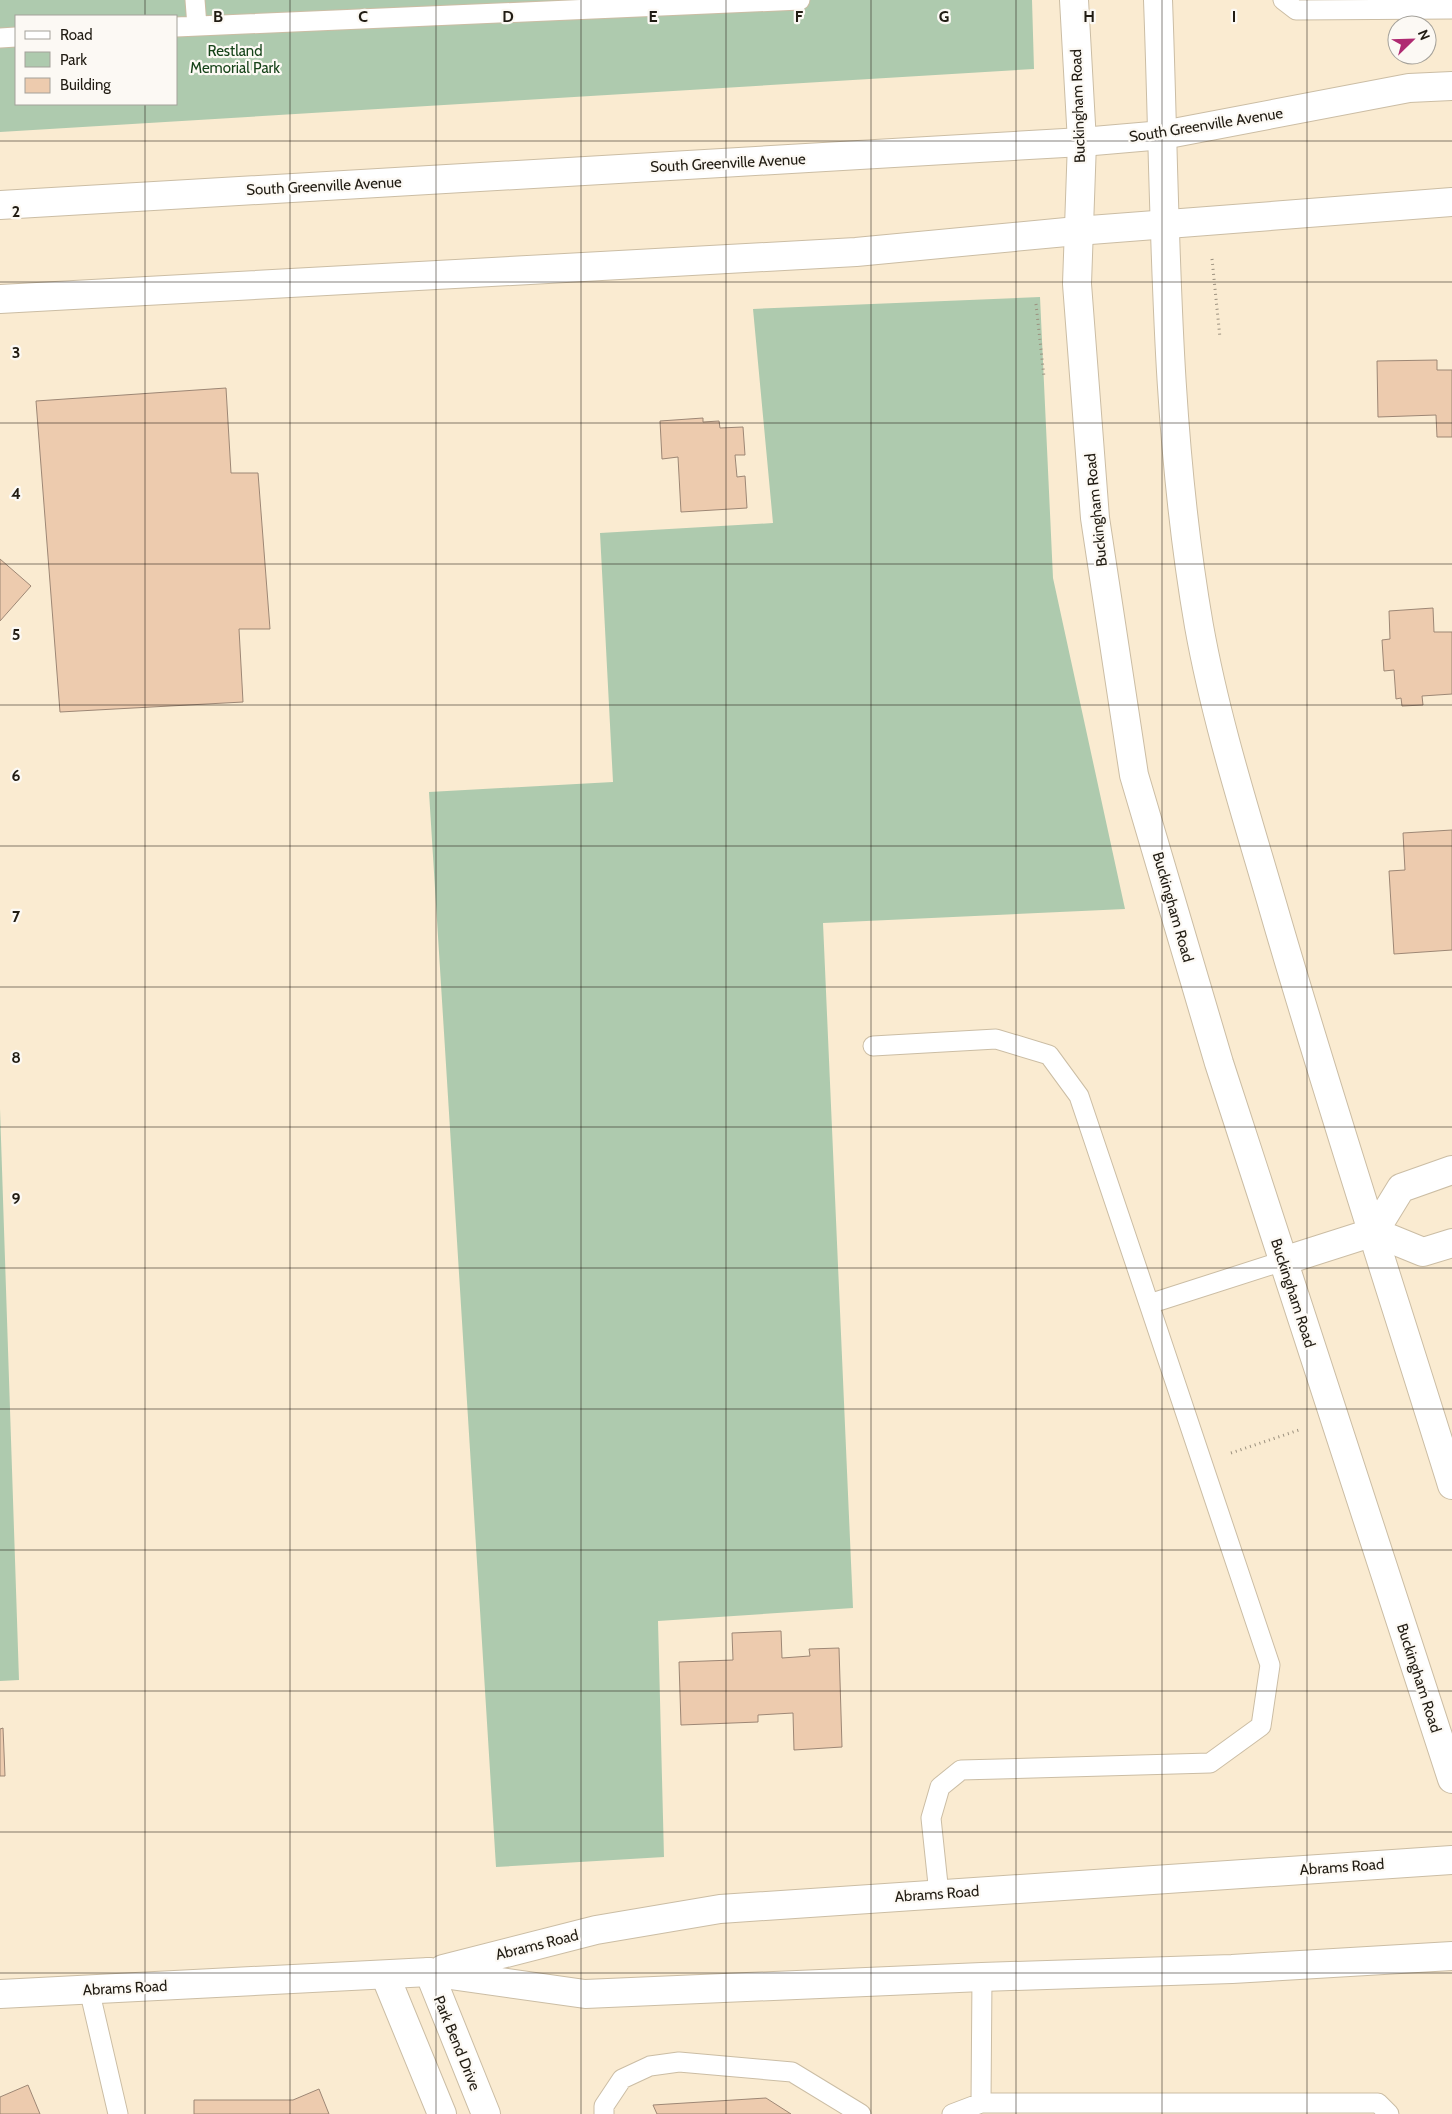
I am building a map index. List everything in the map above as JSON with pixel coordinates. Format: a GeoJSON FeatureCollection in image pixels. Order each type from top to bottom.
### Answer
{"type":"FeatureCollection","features":[{"type":"Feature","properties":{"kind":"main road","name":"Buckingham Road"},"geometry":{"type":"LineString","coordinates":[[1074,0],[1082,142],[1077,231],[1077,284],[1095,518],[1134,775],[1219,1063],[1452,1779]]}},
{"type":"Feature","properties":{"kind":"main road"},"geometry":{"type":"LineString","coordinates":[[1158,0],[1163,135],[1163,224],[1174,434],[1199,626],[1219,722],[1296,989],[1374,1232],[1452,1485]]}},
{"type":"Feature","properties":{"kind":"main road","name":"South Greenville Avenue"},"geometry":{"type":"LineString","coordinates":[[0,205],[1082,142],[1163,135],[1409,88],[1452,86]]}},
{"type":"Feature","properties":{"kind":"main road"},"geometry":{"type":"LineString","coordinates":[[0,299],[847,252],[1077,231],[1452,202]]}},
{"type":"Feature","properties":{"kind":"main road"},"geometry":{"type":"LineString","coordinates":[[1283,1261],[1374,1232],[1402,1188],[1452,1170]]}},
{"type":"Feature","properties":{"kind":"main road"},"geometry":{"type":"LineString","coordinates":[[1374,1232],[1423,1252],[1452,1243]]}},
{"type":"Feature","properties":{"kind":"main road","name":"Abrams Road"},"geometry":{"type":"LineString","coordinates":[[0,1994],[430,1972],[596,1930],[720,1909],[1452,1860]]}},
{"type":"Feature","properties":{"kind":"main road","name":"Abrams Road"},"geometry":{"type":"LineString","coordinates":[[430,1972],[585,1994],[982,1977],[1232,1969],[1452,1956]]}},
{"type":"Feature","properties":{"kind":"main road","name":"Park Bend Drive"},"geometry":{"type":"LineString","coordinates":[[430,1972],[486,2114]]}},
{"type":"Feature","properties":{"kind":"main road"},"geometry":{"type":"LineString","coordinates":[[385,1975],[442,2114]]}},
{"type":"Feature","properties":{"kind":"lane"},"geometry":{"type":"LineString","coordinates":[[195,0],[197,26]]}},
{"type":"Feature","properties":{"kind":"lane"},"geometry":{"type":"LineString","coordinates":[[178,27],[800,0]]}},
{"type":"Feature","properties":{"kind":"lane"},"geometry":{"type":"LineString","coordinates":[[1283,0],[1296,10],[1452,9]]}},
{"type":"Feature","properties":{"kind":"lane"},"geometry":{"type":"LineString","coordinates":[[0,38],[15,37]]}},
{"type":"Feature","properties":{"kind":"lane"},"geometry":{"type":"LineString","coordinates":[[873,1046],[996,1039],[1050,1055],[1079,1096],[1270,1665],[1261,1726],[1210,1763],[961,1770],[940,1787],[931,1818],[939,1894]]}},
{"type":"Feature","properties":{"kind":"lane"},"geometry":{"type":"LineString","coordinates":[[1149,1304],[1283,1261]]}},
{"type":"Feature","properties":{"kind":"lane"},"geometry":{"type":"LineString","coordinates":[[981,2103],[982,1977]]}},
{"type":"Feature","properties":{"kind":"lane"},"geometry":{"type":"LineString","coordinates":[[89,1989],[118,2114]]}},
{"type":"Feature","properties":{"kind":"lane"},"geometry":{"type":"LineString","coordinates":[[604,2114],[604,2106],[622,2080],[650,2066],[679,2062],[792,2072],[861,2114]]}},
{"type":"Feature","properties":{"kind":"lane"},"geometry":{"type":"LineString","coordinates":[[952,2114],[981,2103],[1100,2108],[1378,2103],[1390,2114]]}},
{"type":"Feature","properties":{"kind":"path"},"geometry":{"type":"LineString","coordinates":[[1212,259],[1220,338]]}},
{"type":"Feature","properties":{"kind":"path"},"geometry":{"type":"LineString","coordinates":[[1036,304],[1044,377]]}},
{"type":"Feature","properties":{"kind":"path"},"geometry":{"type":"LineString","coordinates":[[1202,1462],[1299,1430]]}},
{"type":"Feature","properties":{"kind":"green space","name":"Restland Memorial Park"},"geometry":{"type":"Polygon","coordinates":[[[0,0],[1032,0],[1034,69],[0,132],[0,0]]]}},
{"type":"Feature","properties":{"kind":"green space"},"geometry":{"type":"Polygon","coordinates":[[[1040,297],[1053,578],[1125,909],[823,923],[853,1608],[658,1621],[664,1857],[496,1867],[429,792],[613,782],[600,533],[773,523],[753,309],[1040,297]]]}},
{"type":"Feature","properties":{"kind":"green space"},"geometry":{"type":"Polygon","coordinates":[[[0,1109],[19,1680],[0,1681],[0,1109]]]}},
{"type":"Feature","properties":{"kind":"building"},"geometry":{"type":"Polygon","coordinates":[[[1437,360],[1437,370],[1452,370],[1452,437],[1437,437],[1436,415],[1378,417],[1377,361],[1437,360]]]}},
{"type":"Feature","properties":{"kind":"building"},"geometry":{"type":"Polygon","coordinates":[[[226,388],[231,473],[258,473],[270,629],[239,629],[243,702],[60,712],[36,401],[226,388]]]}},
{"type":"Feature","properties":{"kind":"building"},"geometry":{"type":"Polygon","coordinates":[[[703,418],[703,422],[719,421],[720,428],[743,427],[745,455],[735,455],[737,477],[745,476],[747,508],[681,512],[678,457],[662,459],[660,421],[703,418]]]}},
{"type":"Feature","properties":{"kind":"building"},"geometry":{"type":"Polygon","coordinates":[[[0,559],[31,586],[0,621],[0,559]]]}},
{"type":"Feature","properties":{"kind":"building"},"geometry":{"type":"Polygon","coordinates":[[[1433,608],[1434,632],[1452,632],[1452,694],[1422,696],[1423,705],[1402,706],[1401,698],[1396,699],[1394,670],[1384,671],[1382,640],[1390,639],[1389,611],[1433,608]]]}},
{"type":"Feature","properties":{"kind":"building"},"geometry":{"type":"Polygon","coordinates":[[[1452,830],[1452,950],[1394,954],[1389,871],[1405,870],[1403,833],[1452,830]]]}},
{"type":"Feature","properties":{"kind":"building"},"geometry":{"type":"Polygon","coordinates":[[[781,1631],[782,1658],[810,1656],[809,1649],[839,1648],[842,1747],[794,1750],[793,1713],[758,1715],[758,1722],[681,1725],[679,1662],[733,1660],[732,1633],[781,1631]]]}},
{"type":"Feature","properties":{"kind":"building"},"geometry":{"type":"Polygon","coordinates":[[[3,1728],[5,1776],[0,1776],[0,1729],[3,1728]]]}},
{"type":"Feature","properties":{"kind":"building"},"geometry":{"type":"Polygon","coordinates":[[[28,2085],[40,2114],[0,2114],[0,2097],[28,2085]]]}},
{"type":"Feature","properties":{"kind":"building"},"geometry":{"type":"Polygon","coordinates":[[[319,2089],[329,2114],[194,2114],[194,2100],[293,2100],[319,2089]]]}},
{"type":"Feature","properties":{"kind":"building"},"geometry":{"type":"Polygon","coordinates":[[[766,2098],[791,2114],[657,2114],[653,2105],[766,2098]]]}}]}
